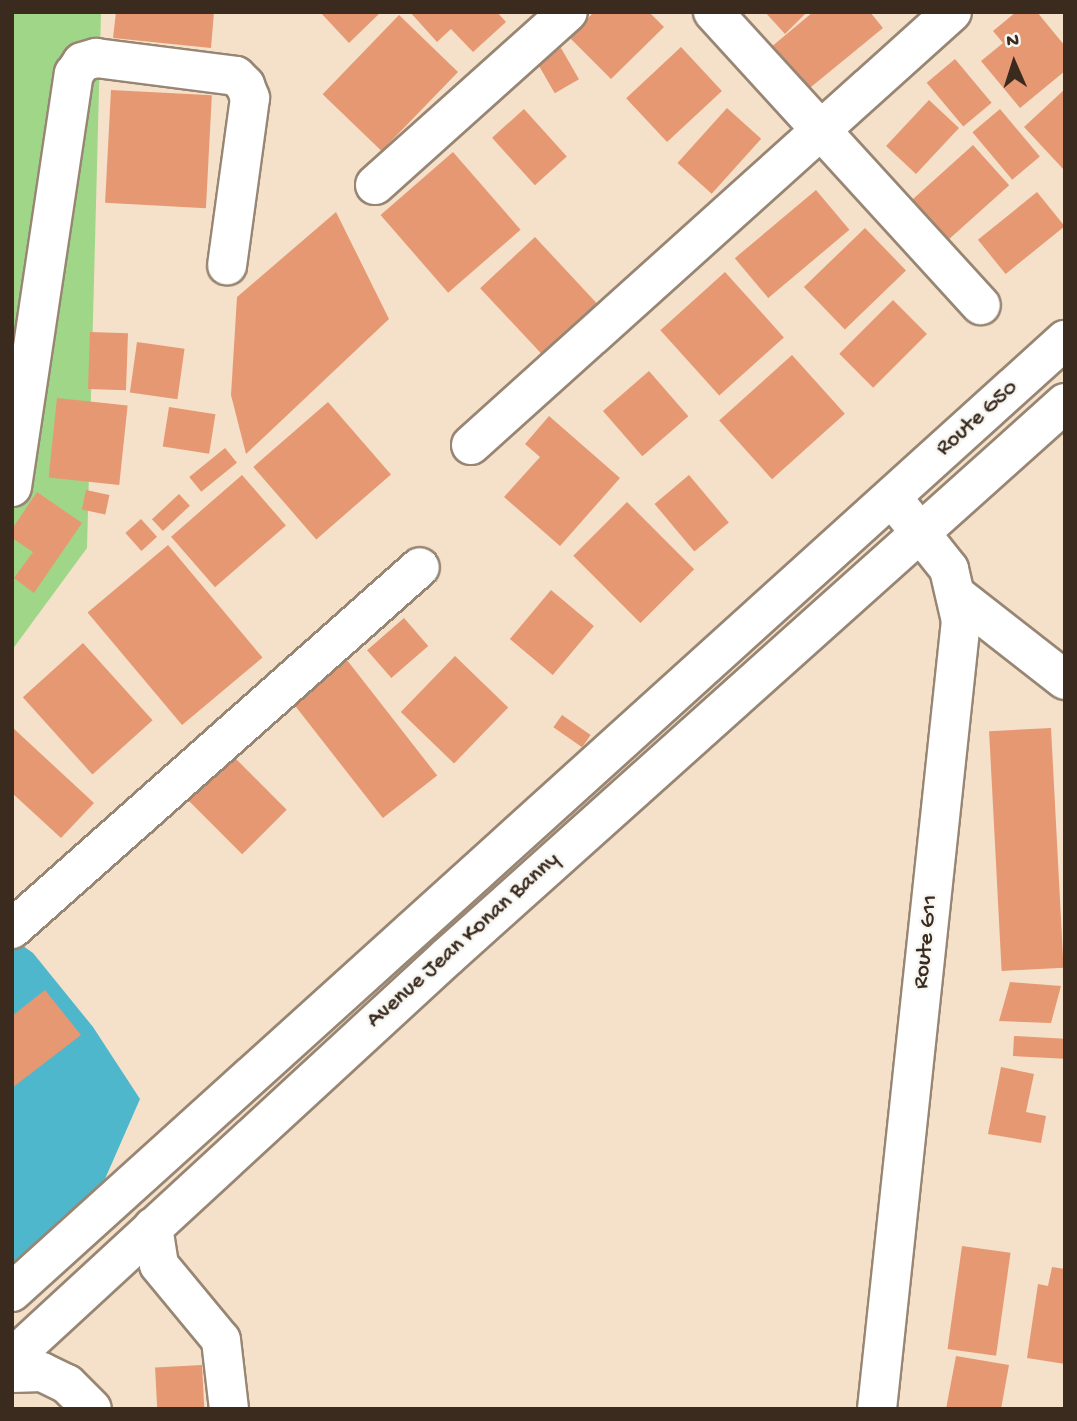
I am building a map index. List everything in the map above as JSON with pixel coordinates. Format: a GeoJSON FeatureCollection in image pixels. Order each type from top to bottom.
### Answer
{"type":"FeatureCollection","features":[{"type":"Feature","properties":{"kind":"street"},"geometry":{"type":"LineString","coordinates":[[375,186],[568,12]]}},
{"type":"Feature","properties":{"kind":"street"},"geometry":{"type":"LineString","coordinates":[[713,12],[982,305]]}},
{"type":"Feature","properties":{"kind":"street"},"geometry":{"type":"LineString","coordinates":[[471,445],[952,12]]}},
{"type":"Feature","properties":{"kind":"street"},"geometry":{"type":"LineString","coordinates":[[12,487],[74,74],[82,62],[96,58],[236,76],[245,85],[250,98],[227,265]]}},
{"type":"Feature","properties":{"kind":"street","name":"Route G50"},"geometry":{"type":"LineString","coordinates":[[891,498],[1065,340]]}},
{"type":"Feature","properties":{"kind":"street","name":"Route G50"},"geometry":{"type":"LineString","coordinates":[[920,528],[1065,403]]}},
{"type":"Feature","properties":{"kind":"street"},"geometry":{"type":"LineString","coordinates":[[891,498],[920,528],[960,598],[1065,680]]}},
{"type":"Feature","properties":{"kind":"street","name":"Avenue Jean Konan Banny"},"geometry":{"type":"LineString","coordinates":[[12,1292],[891,498]]}},
{"type":"Feature","properties":{"kind":"street","name":"Avenue Jean Konan Banny"},"geometry":{"type":"LineString","coordinates":[[12,1358],[920,528]]}},
{"type":"Feature","properties":{"kind":"street"},"geometry":{"type":"LineString","coordinates":[[12,929],[420,566]]}},
{"type":"Feature","properties":{"kind":"street","name":"Route G11"},"geometry":{"type":"LineString","coordinates":[[877,1409],[960,598]]}},
{"type":"Feature","properties":{"kind":"street"},"geometry":{"type":"LineString","coordinates":[[153,1227],[159,1265],[221,1340],[229,1409]]}},
{"type":"Feature","properties":{"kind":"street"},"geometry":{"type":"LineString","coordinates":[[12,1373],[42,1372],[67,1384],[92,1409]]}},
{"type":"Feature","properties":{"kind":"green space"},"geometry":{"type":"Polygon","coordinates":[[[12,12],[101,12],[87,548],[12,650],[12,12]]]}},
{"type":"Feature","properties":{"kind":"water"},"geometry":{"type":"Polygon","coordinates":[[[12,938],[33,953],[93,1027],[140,1099],[105,1179],[12,1273],[12,938]]]}},
{"type":"Feature","properties":{"kind":"building"},"geometry":{"type":"Polygon","coordinates":[[[116,12],[214,12],[211,48],[113,38],[116,12]]]}},
{"type":"Feature","properties":{"kind":"building"},"geometry":{"type":"Polygon","coordinates":[[[320,12],[381,12],[349,43],[320,12]]]}},
{"type":"Feature","properties":{"kind":"building"},"geometry":{"type":"Polygon","coordinates":[[[410,12],[497,12],[506,22],[473,52],[451,29],[437,42],[410,12]]]}},
{"type":"Feature","properties":{"kind":"building"},"geometry":{"type":"Polygon","coordinates":[[[594,12],[649,12],[664,27],[611,79],[569,37],[594,12]]]}},
{"type":"Feature","properties":{"kind":"building"},"geometry":{"type":"Polygon","coordinates":[[[765,12],[807,12],[785,34],[765,12]]]}},
{"type":"Feature","properties":{"kind":"building"},"geometry":{"type":"Polygon","coordinates":[[[813,12],[870,12],[883,28],[800,96],[764,53],[813,12]]]}},
{"type":"Feature","properties":{"kind":"building"},"geometry":{"type":"Polygon","coordinates":[[[1016,12],[1037,12],[1065,46],[1065,71],[1020,108],[981,61],[1003,43],[993,31],[1016,12]]]}},
{"type":"Feature","properties":{"kind":"building"},"geometry":{"type":"Polygon","coordinates":[[[399,15],[458,72],[382,151],[323,94],[399,15]]]}},
{"type":"Feature","properties":{"kind":"building"},"geometry":{"type":"Polygon","coordinates":[[[681,47],[722,91],[667,142],[626,98],[681,47]]]}},
{"type":"Feature","properties":{"kind":"building"},"geometry":{"type":"Polygon","coordinates":[[[561,48],[579,79],[555,93],[537,62],[561,48]]]}},
{"type":"Feature","properties":{"kind":"building"},"geometry":{"type":"Polygon","coordinates":[[[955,59],[992,103],[963,126],[927,83],[955,59]]]}},
{"type":"Feature","properties":{"kind":"building"},"geometry":{"type":"Polygon","coordinates":[[[1065,89],[1065,171],[1024,127],[1065,89]]]}},
{"type":"Feature","properties":{"kind":"building"},"geometry":{"type":"Polygon","coordinates":[[[111,90],[212,95],[206,208],[105,203],[111,90]]]}},
{"type":"Feature","properties":{"kind":"building"},"geometry":{"type":"Polygon","coordinates":[[[929,100],[959,128],[916,174],[886,146],[929,100]]]}},
{"type":"Feature","properties":{"kind":"building"},"geometry":{"type":"Polygon","coordinates":[[[727,108],[761,139],[712,194],[677,163],[727,108]]]}},
{"type":"Feature","properties":{"kind":"building"},"geometry":{"type":"Polygon","coordinates":[[[524,109],[567,157],[535,185],[492,138],[524,109]]]}},
{"type":"Feature","properties":{"kind":"building"},"geometry":{"type":"Polygon","coordinates":[[[1000,109],[1040,156],[1012,180],[972,132],[1000,109]]]}},
{"type":"Feature","properties":{"kind":"building"},"geometry":{"type":"Polygon","coordinates":[[[973,145],[1009,185],[947,241],[911,201],[973,145]]]}},
{"type":"Feature","properties":{"kind":"building"},"geometry":{"type":"Polygon","coordinates":[[[453,152],[521,230],[448,293],[381,215],[453,152]]]}},
{"type":"Feature","properties":{"kind":"building"},"geometry":{"type":"Polygon","coordinates":[[[816,190],[849,230],[768,298],[735,258],[816,190]]]}},
{"type":"Feature","properties":{"kind":"building"},"geometry":{"type":"Polygon","coordinates":[[[1037,192],[1065,226],[1006,274],[978,240],[1037,192]]]}},
{"type":"Feature","properties":{"kind":"building"},"geometry":{"type":"Polygon","coordinates":[[[336,212],[389,319],[246,454],[231,395],[237,297],[336,212]]]}},
{"type":"Feature","properties":{"kind":"building"},"geometry":{"type":"Polygon","coordinates":[[[865,228],[906,270],[845,329],[804,287],[865,228]]]}},
{"type":"Feature","properties":{"kind":"building"},"geometry":{"type":"Polygon","coordinates":[[[535,237],[600,307],[546,358],[480,288],[535,237]]]}},
{"type":"Feature","properties":{"kind":"building"},"geometry":{"type":"Polygon","coordinates":[[[725,272],[784,337],[719,396],[660,330],[725,272]]]}},
{"type":"Feature","properties":{"kind":"building"},"geometry":{"type":"Polygon","coordinates":[[[893,300],[927,334],[873,388],[839,354],[893,300]]]}},
{"type":"Feature","properties":{"kind":"building"},"geometry":{"type":"Polygon","coordinates":[[[90,332],[128,333],[126,390],[88,389],[90,332]]]}},
{"type":"Feature","properties":{"kind":"building"},"geometry":{"type":"Polygon","coordinates":[[[137,342],[185,349],[177,399],[130,393],[137,342]]]}},
{"type":"Feature","properties":{"kind":"building"},"geometry":{"type":"Polygon","coordinates":[[[792,355],[845,414],[772,479],[719,421],[792,355]]]}},
{"type":"Feature","properties":{"kind":"building"},"geometry":{"type":"Polygon","coordinates":[[[649,371],[688,416],[642,456],[603,411],[649,371]]]}},
{"type":"Feature","properties":{"kind":"building"},"geometry":{"type":"Polygon","coordinates":[[[57,398],[128,405],[119,485],[49,478],[57,398]]]}},
{"type":"Feature","properties":{"kind":"building"},"geometry":{"type":"Polygon","coordinates":[[[328,402],[391,474],[316,539],[253,467],[328,402]]]}},
{"type":"Feature","properties":{"kind":"building"},"geometry":{"type":"Polygon","coordinates":[[[169,407],[215,414],[209,454],[163,447],[169,407]]]}},
{"type":"Feature","properties":{"kind":"building"},"geometry":{"type":"Polygon","coordinates":[[[549,416],[620,478],[560,546],[504,497],[540,457],[525,444],[549,416]]]}},
{"type":"Feature","properties":{"kind":"building"},"geometry":{"type":"Polygon","coordinates":[[[225,448],[237,463],[201,492],[189,477],[225,448]]]}},
{"type":"Feature","properties":{"kind":"building"},"geometry":{"type":"Polygon","coordinates":[[[242,475],[286,526],[215,587],[171,537],[242,475]]]}},
{"type":"Feature","properties":{"kind":"building"},"geometry":{"type":"Polygon","coordinates":[[[689,475],[729,522],[694,551],[655,504],[689,475]]]}},
{"type":"Feature","properties":{"kind":"building"},"geometry":{"type":"Polygon","coordinates":[[[86,490],[109,495],[105,515],[82,510],[86,490]]]}},
{"type":"Feature","properties":{"kind":"building"},"geometry":{"type":"Polygon","coordinates":[[[37,492],[82,523],[34,593],[14,578],[33,552],[12,538],[12,529],[37,492]]]}},
{"type":"Feature","properties":{"kind":"building"},"geometry":{"type":"Polygon","coordinates":[[[179,494],[190,506],[163,531],[152,519],[179,494]]]}},
{"type":"Feature","properties":{"kind":"building"},"geometry":{"type":"Polygon","coordinates":[[[627,502],[694,569],[640,623],[573,556],[627,502]]]}},
{"type":"Feature","properties":{"kind":"building"},"geometry":{"type":"Polygon","coordinates":[[[141,519],[157,537],[141,551],[125,533],[141,519]]]}},
{"type":"Feature","properties":{"kind":"building"},"geometry":{"type":"Polygon","coordinates":[[[168,545],[262,658],[182,725],[88,612],[168,545]]]}},
{"type":"Feature","properties":{"kind":"building"},"geometry":{"type":"Polygon","coordinates":[[[551,590],[594,626],[553,675],[510,639],[551,590]]]}},
{"type":"Feature","properties":{"kind":"building"},"geometry":{"type":"Polygon","coordinates":[[[404,618],[428,646],[391,678],[367,650],[404,618]]]}},
{"type":"Feature","properties":{"kind":"building"},"geometry":{"type":"Polygon","coordinates":[[[83,643],[153,720],[92,774],[23,697],[83,643]]]}},
{"type":"Feature","properties":{"kind":"building"},"geometry":{"type":"Polygon","coordinates":[[[343,655],[437,776],[383,818],[289,697],[343,655]]]}},
{"type":"Feature","properties":{"kind":"building"},"geometry":{"type":"Polygon","coordinates":[[[455,656],[508,707],[454,764],[401,712],[455,656]]]}},
{"type":"Feature","properties":{"kind":"building"},"geometry":{"type":"Polygon","coordinates":[[[562,715],[591,735],[582,747],[553,727],[562,715]]]}},
{"type":"Feature","properties":{"kind":"building"},"geometry":{"type":"Polygon","coordinates":[[[12,727],[94,803],[61,838],[12,793],[12,727]]]}},
{"type":"Feature","properties":{"kind":"building"},"geometry":{"type":"Polygon","coordinates":[[[1051,728],[1064,968],[1002,971],[989,731],[1051,728]]]}},
{"type":"Feature","properties":{"kind":"building"},"geometry":{"type":"Polygon","coordinates":[[[228,751],[287,810],[242,854],[183,796],[228,751]]]}},
{"type":"Feature","properties":{"kind":"building"},"geometry":{"type":"Polygon","coordinates":[[[1010,982],[1061,986],[1051,1023],[999,1021],[1010,982]]]}},
{"type":"Feature","properties":{"kind":"building"},"geometry":{"type":"Polygon","coordinates":[[[45,990],[81,1035],[12,1088],[12,1016],[45,990]]]}},
{"type":"Feature","properties":{"kind":"building"},"geometry":{"type":"Polygon","coordinates":[[[1014,1036],[1065,1039],[1064,1059],[1013,1056],[1014,1036]]]}},
{"type":"Feature","properties":{"kind":"building"},"geometry":{"type":"Polygon","coordinates":[[[1001,1067],[1034,1074],[1026,1112],[1046,1116],[1041,1143],[988,1134],[1001,1067]]]}},
{"type":"Feature","properties":{"kind":"building"},"geometry":{"type":"Polygon","coordinates":[[[962,1246],[1011,1253],[996,1356],[948,1349],[962,1246]]]}},
{"type":"Feature","properties":{"kind":"building"},"geometry":{"type":"Polygon","coordinates":[[[1052,1267],[1065,1269],[1065,1364],[1027,1358],[1038,1284],[1048,1286],[1052,1267]]]}},
{"type":"Feature","properties":{"kind":"building"},"geometry":{"type":"Polygon","coordinates":[[[956,1356],[1009,1365],[1001,1409],[946,1409],[956,1356]]]}},
{"type":"Feature","properties":{"kind":"building"},"geometry":{"type":"Polygon","coordinates":[[[202,1365],[204,1409],[157,1409],[155,1367],[202,1365]]]}}]}
